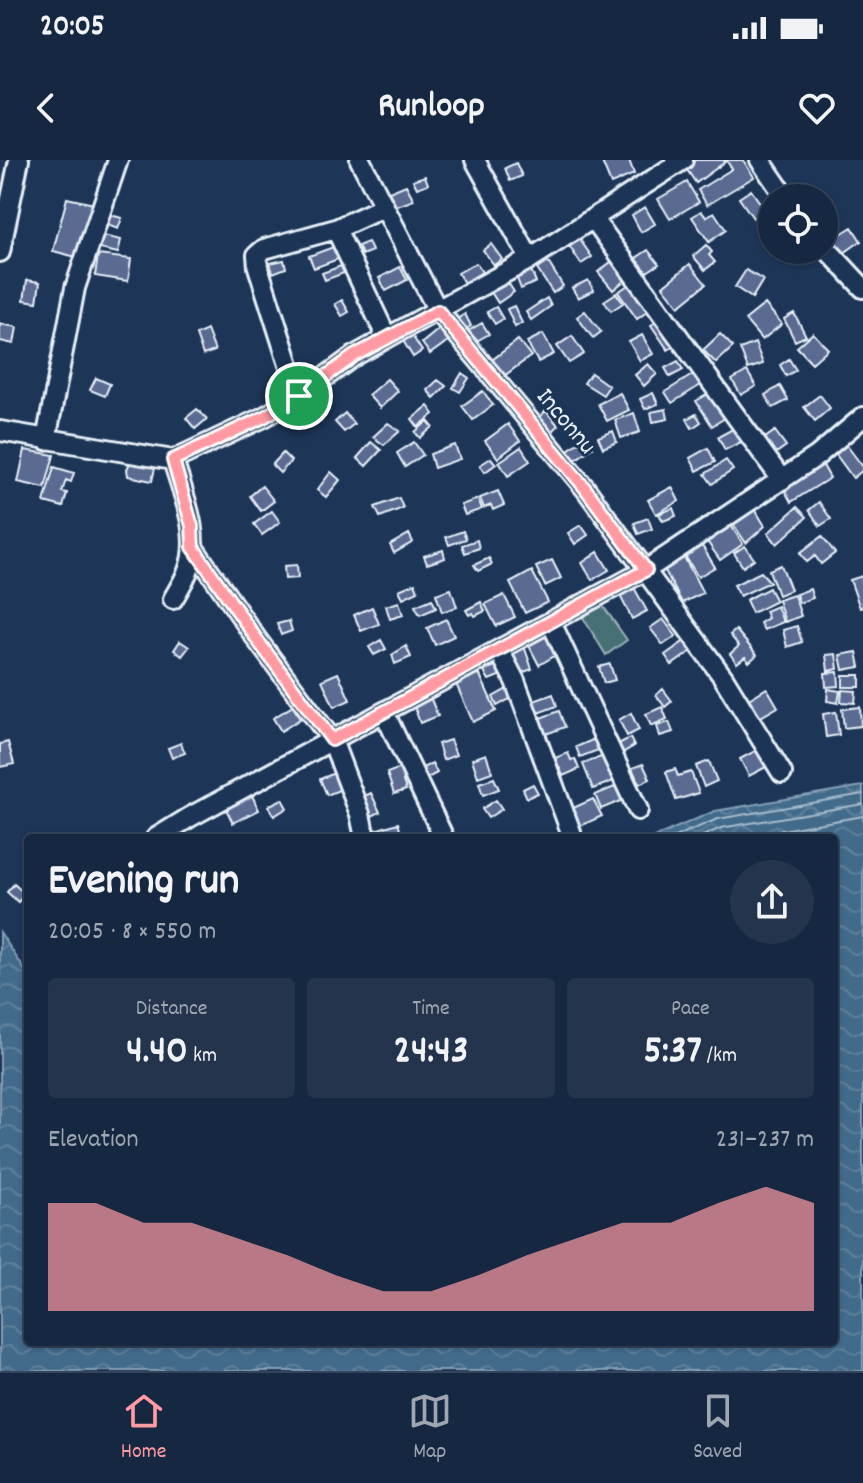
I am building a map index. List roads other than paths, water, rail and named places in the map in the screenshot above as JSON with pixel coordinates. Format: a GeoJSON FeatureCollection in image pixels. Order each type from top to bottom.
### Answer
{"type":"FeatureCollection","features":[{"type":"Feature","properties":{"kind":"street"},"geometry":{"type":"LineString","coordinates":[[0,252],[19,160]]}},
{"type":"Feature","properties":{"kind":"street"},"geometry":{"type":"LineString","coordinates":[[46,440],[75,288],[118,160]]}},
{"type":"Feature","properties":{"kind":"street","name":"Inconnu"},"geometry":{"type":"LineString","coordinates":[[360,160],[438,311],[585,488],[723,677],[782,773]]}},
{"type":"Feature","properties":{"kind":"street"},"geometry":{"type":"LineString","coordinates":[[475,160],[530,259]]}},
{"type":"Feature","properties":{"kind":"street"},"geometry":{"type":"LineString","coordinates":[[0,431],[173,460],[264,417],[354,356],[530,259],[683,160]]}},
{"type":"Feature","properties":{"kind":"street"},"geometry":{"type":"LineString","coordinates":[[760,160],[776,184]]}},
{"type":"Feature","properties":{"kind":"street"},"geometry":{"type":"LineString","coordinates":[[299,396],[258,267],[257,255],[264,249],[336,229],[384,207]]}},
{"type":"Feature","properties":{"kind":"street"},"geometry":{"type":"LineString","coordinates":[[593,218],[782,480]]}},
{"type":"Feature","properties":{"kind":"street"},"geometry":{"type":"LineString","coordinates":[[336,229],[387,338]]}},
{"type":"Feature","properties":{"kind":"street"},"geometry":{"type":"LineString","coordinates":[[838,261],[863,288]]}},
{"type":"Feature","properties":{"kind":"street"},"geometry":{"type":"LineString","coordinates":[[163,834],[646,570],[817,456],[863,417]]}},
{"type":"Feature","properties":{"kind":"street"},"geometry":{"type":"LineString","coordinates":[[173,460],[192,526],[193,547],[188,571],[173,599]]}},
{"type":"Feature","properties":{"kind":"street"},"geometry":{"type":"LineString","coordinates":[[193,547],[332,740],[355,799],[364,834]]}},
{"type":"Feature","properties":{"kind":"street"},"geometry":{"type":"LineString","coordinates":[[551,622],[638,810]]}},
{"type":"Feature","properties":{"kind":"street"},"geometry":{"type":"LineString","coordinates":[[499,650],[515,681],[571,832]]}},
{"type":"Feature","properties":{"kind":"street"},"geometry":{"type":"LineString","coordinates":[[384,712],[442,834]]}},
{"type":"Feature","properties":{"kind":"water"},"geometry":{"type":"Polygon","coordinates":[[[863,786],[863,1371],[0,1371],[0,932],[24,969],[24,1346],[838,1346],[838,834],[661,834],[715,811],[863,786]]]}}]}
